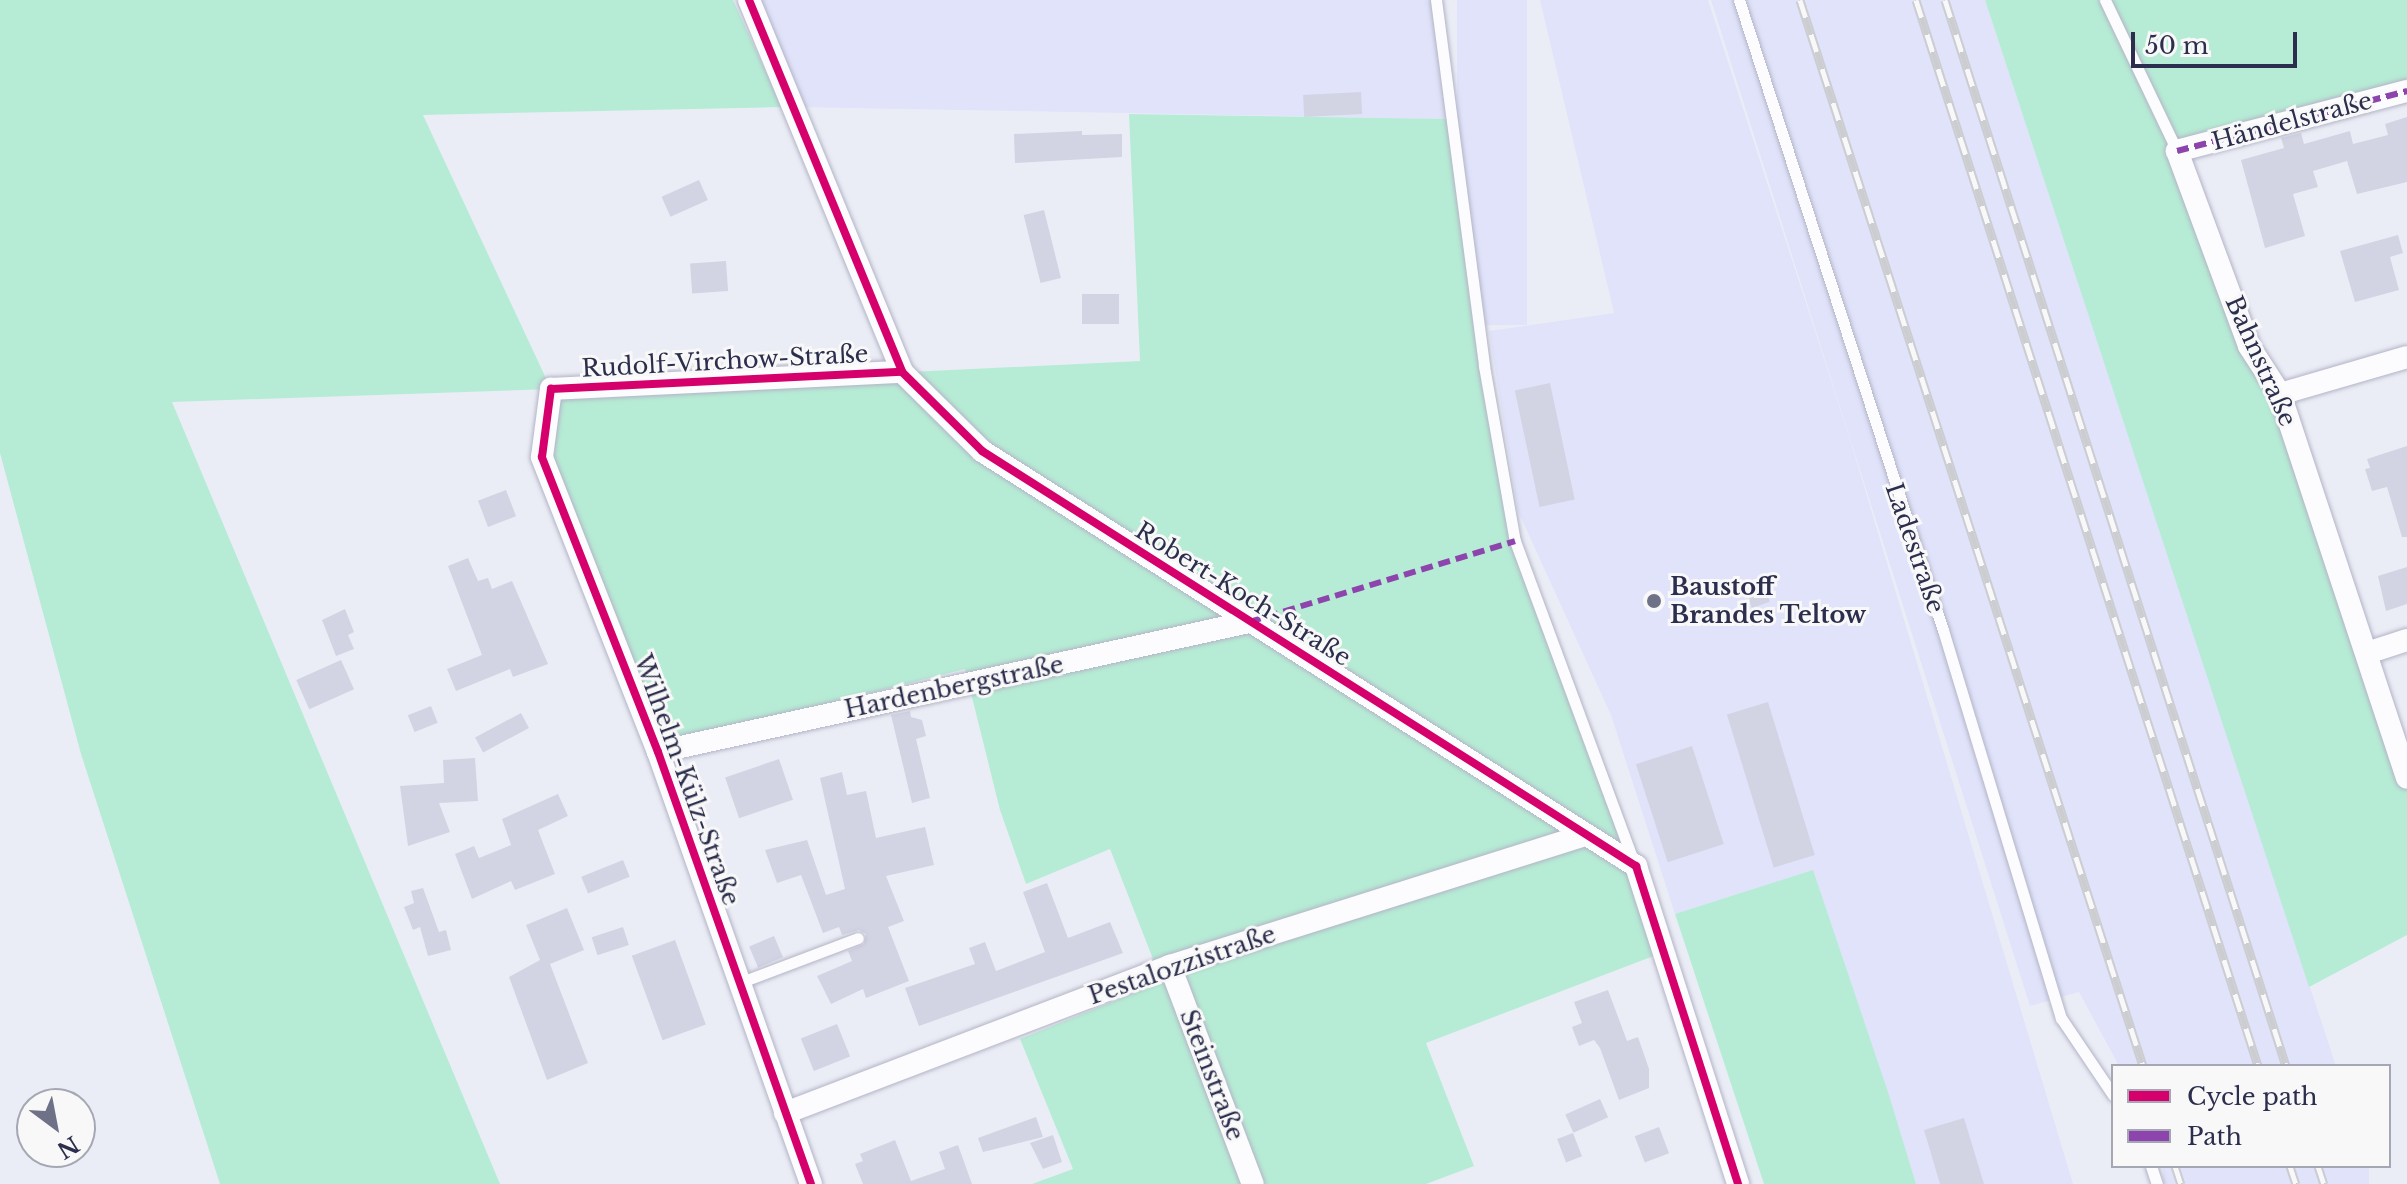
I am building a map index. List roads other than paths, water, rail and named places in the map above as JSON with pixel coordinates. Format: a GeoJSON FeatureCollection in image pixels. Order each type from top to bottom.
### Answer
{"type":"FeatureCollection","features":[{"type":"Feature","properties":{"kind":"street","name":"Robert-Koch-Straße"},"geometry":{"type":"LineString","coordinates":[[749,0],[902,372],[982,451],[1636,866]]}},
{"type":"Feature","properties":{"kind":"street","name":"Händelstraße"},"geometry":{"type":"LineString","coordinates":[[2177,151],[2407,91]]}},
{"type":"Feature","properties":{"kind":"street","name":"Bahnstraße"},"geometry":{"type":"LineString","coordinates":[[2177,151],[2249,346],[2280,394],[2407,777]]}},
{"type":"Feature","properties":{"kind":"street"},"geometry":{"type":"LineString","coordinates":[[2280,394],[2407,357]]}},
{"type":"Feature","properties":{"kind":"street","name":"Rudolf-Virchow-Straße"},"geometry":{"type":"LineString","coordinates":[[551,389],[902,372]]}},
{"type":"Feature","properties":{"kind":"street","name":"Wilhelm-Külz-Straße"},"geometry":{"type":"LineString","coordinates":[[551,389],[542,457],[658,752],[811,1184]]}},
{"type":"Feature","properties":{"kind":"street","name":"Hardenbergstraße"},"geometry":{"type":"LineString","coordinates":[[658,752],[1249,622]]}},
{"type":"Feature","properties":{"kind":"street"},"geometry":{"type":"LineString","coordinates":[[2367,653],[2407,640]]}},
{"type":"Feature","properties":{"kind":"street","name":"Pestalozzistraße"},"geometry":{"type":"LineString","coordinates":[[785,1113],[1170,966],[1586,835]]}},
{"type":"Feature","properties":{"kind":"street"},"geometry":{"type":"LineString","coordinates":[[1636,866],[1738,1184]]}},
{"type":"Feature","properties":{"kind":"street","name":"Steinstraße"},"geometry":{"type":"LineString","coordinates":[[1170,966],[1253,1184]]}},
{"type":"Feature","properties":{"kind":"lane"},"geometry":{"type":"LineString","coordinates":[[1436,0],[1474,297],[1515,541],[1636,866]]}},
{"type":"Feature","properties":{"kind":"lane","name":"Ladestraße"},"geometry":{"type":"LineString","coordinates":[[1739,0],[1943,630],[2061,1018],[2111,1091]]}},
{"type":"Feature","properties":{"kind":"lane","name":"Bahnstraße"},"geometry":{"type":"LineString","coordinates":[[2105,0],[2177,151]]}},
{"type":"Feature","properties":{"kind":"lane"},"geometry":{"type":"LineString","coordinates":[[739,983],[858,938]]}},
{"type":"Feature","properties":{"kind":"railway"},"geometry":{"type":"LineString","coordinates":[[1800,0],[2142,1064]]}},
{"type":"Feature","properties":{"kind":"railway"},"geometry":{"type":"LineString","coordinates":[[1916,0],[2257,1064]]}},
{"type":"Feature","properties":{"kind":"railway"},"geometry":{"type":"LineString","coordinates":[[1945,0],[2285,1064]]}},
{"type":"Feature","properties":{"kind":"railway"},"geometry":{"type":"LineString","coordinates":[[2176,1168],[2181,1184]]}},
{"type":"Feature","properties":{"kind":"railway"},"geometry":{"type":"LineString","coordinates":[[2291,1168],[2296,1184]]}},
{"type":"Feature","properties":{"kind":"railway"},"geometry":{"type":"LineString","coordinates":[[2319,1168],[2324,1184]]}},
{"type":"Feature","properties":{"kind":"place","name":"Baustoff Brandes Teltow"},"geometry":{"type":"Point","coordinates":[1654,601]}}]}
